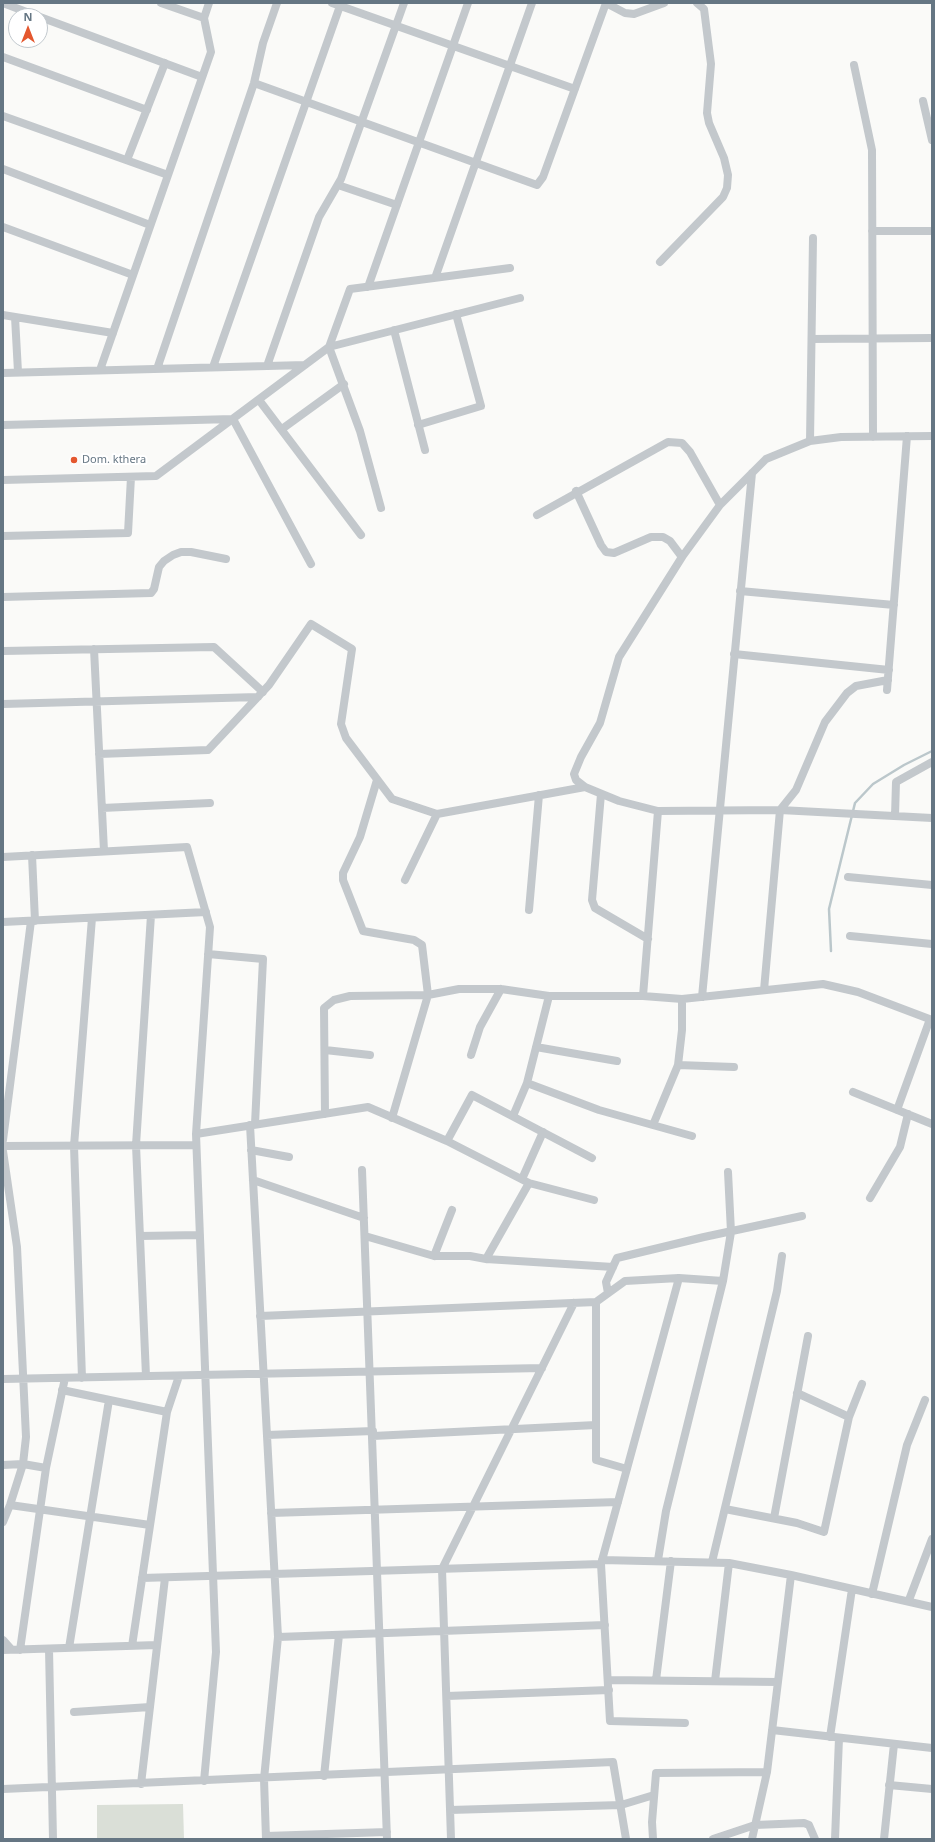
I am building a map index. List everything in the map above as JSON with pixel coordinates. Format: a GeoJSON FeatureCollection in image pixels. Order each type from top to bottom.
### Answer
{"type":"FeatureCollection","features":[{"type":"Feature","properties":{"kind":"street"},"geometry":{"type":"LineString","coordinates":[[3,3],[17,8]]}},
{"type":"Feature","properties":{"kind":"street"},"geometry":{"type":"LineString","coordinates":[[162,3],[204,18]]}},
{"type":"Feature","properties":{"kind":"street"},"geometry":{"type":"LineString","coordinates":[[100,370],[211,52],[204,18],[209,3]]}},
{"type":"Feature","properties":{"kind":"street"},"geometry":{"type":"LineString","coordinates":[[157,369],[254,83],[263,43],[277,3]]}},
{"type":"Feature","properties":{"kind":"street"},"geometry":{"type":"LineString","coordinates":[[332,3],[341,4],[396,26],[575,89]]}},
{"type":"Feature","properties":{"kind":"street"},"geometry":{"type":"LineString","coordinates":[[268,366],[319,217],[338,185],[404,3]]}},
{"type":"Feature","properties":{"kind":"street"},"geometry":{"type":"LineString","coordinates":[[368,287],[468,3]]}},
{"type":"Feature","properties":{"kind":"street"},"geometry":{"type":"LineString","coordinates":[[435,278],[532,3]]}},
{"type":"Feature","properties":{"kind":"street"},"geometry":{"type":"LineString","coordinates":[[254,83],[537,185],[543,177],[606,3],[625,13],[634,14],[664,3]]}},
{"type":"Feature","properties":{"kind":"street"},"geometry":{"type":"LineString","coordinates":[[660,262],[723,197],[727,188],[728,175],[724,158],[709,123],[707,113],[711,64],[704,9],[697,3]]}},
{"type":"Feature","properties":{"kind":"street"},"geometry":{"type":"LineString","coordinates":[[212,367],[341,4]]}},
{"type":"Feature","properties":{"kind":"street"},"geometry":{"type":"LineString","coordinates":[[48,19],[202,77]]}},
{"type":"Feature","properties":{"kind":"street"},"geometry":{"type":"LineString","coordinates":[[3,57],[147,110]]}},
{"type":"Feature","properties":{"kind":"street"},"geometry":{"type":"LineString","coordinates":[[127,160],[165,63]]}},
{"type":"Feature","properties":{"kind":"street"},"geometry":{"type":"LineString","coordinates":[[854,65],[872,150],[873,437]]}},
{"type":"Feature","properties":{"kind":"street"},"geometry":{"type":"LineString","coordinates":[[923,101],[932,140]]}},
{"type":"Feature","properties":{"kind":"street"},"geometry":{"type":"LineString","coordinates":[[3,116],[168,175]]}},
{"type":"Feature","properties":{"kind":"street"},"geometry":{"type":"LineString","coordinates":[[3,170],[150,226]]}},
{"type":"Feature","properties":{"kind":"street"},"geometry":{"type":"LineString","coordinates":[[338,185],[397,205]]}},
{"type":"Feature","properties":{"kind":"street"},"geometry":{"type":"LineString","coordinates":[[3,227],[133,275]]}},
{"type":"Feature","properties":{"kind":"street"},"geometry":{"type":"LineString","coordinates":[[872,232],[932,231]]}},
{"type":"Feature","properties":{"kind":"street"},"geometry":{"type":"LineString","coordinates":[[810,441],[813,238]]}},
{"type":"Feature","properties":{"kind":"street"},"geometry":{"type":"LineString","coordinates":[[381,508],[360,431],[344,384],[329,347],[350,289],[510,268]]}},
{"type":"Feature","properties":{"kind":"street"},"geometry":{"type":"LineString","coordinates":[[3,480],[156,476],[329,347],[520,298]]}},
{"type":"Feature","properties":{"kind":"street"},"geometry":{"type":"LineString","coordinates":[[418,425],[481,406],[456,314]]}},
{"type":"Feature","properties":{"kind":"street"},"geometry":{"type":"LineString","coordinates":[[3,315],[113,333]]}},
{"type":"Feature","properties":{"kind":"street"},"geometry":{"type":"LineString","coordinates":[[15,317],[18,372]]}},
{"type":"Feature","properties":{"kind":"street"},"geometry":{"type":"LineString","coordinates":[[394,330],[425,450]]}},
{"type":"Feature","properties":{"kind":"street"},"geometry":{"type":"LineString","coordinates":[[812,339],[932,338]]}},
{"type":"Feature","properties":{"kind":"street"},"geometry":{"type":"LineString","coordinates":[[3,373],[305,365]]}},
{"type":"Feature","properties":{"kind":"street"},"geometry":{"type":"LineString","coordinates":[[282,429],[344,384]]}},
{"type":"Feature","properties":{"kind":"street"},"geometry":{"type":"LineString","coordinates":[[259,400],[361,535]]}},
{"type":"Feature","properties":{"kind":"street"},"geometry":{"type":"LineString","coordinates":[[3,425],[233,419]]}},
{"type":"Feature","properties":{"kind":"street"},"geometry":{"type":"LineString","coordinates":[[233,419],[311,564]]}},
{"type":"Feature","properties":{"kind":"street"},"geometry":{"type":"LineString","coordinates":[[887,690],[907,436]]}},
{"type":"Feature","properties":{"kind":"street"},"geometry":{"type":"LineString","coordinates":[[932,436],[841,438],[810,441],[766,459],[720,505],[682,557],[619,658],[600,723],[574,774],[576,780],[585,787],[619,801],[658,811],[780,810],[932,818]]}},
{"type":"Feature","properties":{"kind":"street"},"geometry":{"type":"LineString","coordinates":[[537,514],[576,491],[668,442],[682,444],[690,452],[720,505]]}},
{"type":"Feature","properties":{"kind":"street"},"geometry":{"type":"LineString","coordinates":[[702,997],[752,473]]}},
{"type":"Feature","properties":{"kind":"street"},"geometry":{"type":"LineString","coordinates":[[3,536],[128,533],[131,477]]}},
{"type":"Feature","properties":{"kind":"street"},"geometry":{"type":"LineString","coordinates":[[576,491],[606,552],[614,553],[651,537],[663,537],[670,541],[682,557]]}},
{"type":"Feature","properties":{"kind":"street"},"geometry":{"type":"LineString","coordinates":[[3,597],[151,593],[154,589],[159,567],[164,561],[173,555],[181,552],[191,552],[226,560]]}},
{"type":"Feature","properties":{"kind":"street"},"geometry":{"type":"LineString","coordinates":[[740,591],[894,605]]}},
{"type":"Feature","properties":{"kind":"street"},"geometry":{"type":"LineString","coordinates":[[99,754],[208,750],[260,694],[311,624],[352,649],[341,724],[346,738],[392,799],[437,814],[585,787]]}},
{"type":"Feature","properties":{"kind":"street"},"geometry":{"type":"LineString","coordinates":[[3,651],[214,647],[260,694]]}},
{"type":"Feature","properties":{"kind":"street"},"geometry":{"type":"LineString","coordinates":[[94,649],[104,851]]}},
{"type":"Feature","properties":{"kind":"street"},"geometry":{"type":"LineString","coordinates":[[734,654],[889,670]]}},
{"type":"Feature","properties":{"kind":"street"},"geometry":{"type":"LineString","coordinates":[[764,990],[780,810],[796,790],[825,722],[847,693],[856,686],[888,680]]}},
{"type":"Feature","properties":{"kind":"street"},"geometry":{"type":"LineString","coordinates":[[3,704],[260,694]]}},
{"type":"Feature","properties":{"kind":"street"},"geometry":{"type":"LineString","coordinates":[[895,816],[896,782],[932,762]]}},
{"type":"Feature","properties":{"kind":"street"},"geometry":{"type":"LineString","coordinates":[[377,780],[360,837],[343,873],[343,880],[363,931],[414,940],[422,945],[428,995],[392,1118]]}},
{"type":"Feature","properties":{"kind":"street"},"geometry":{"type":"LineString","coordinates":[[601,794],[592,900],[596,908],[648,939]]}},
{"type":"Feature","properties":{"kind":"street"},"geometry":{"type":"LineString","coordinates":[[529,910],[539,795]]}},
{"type":"Feature","properties":{"kind":"street"},"geometry":{"type":"LineString","coordinates":[[102,808],[210,803]]}},
{"type":"Feature","properties":{"kind":"street"},"geometry":{"type":"LineString","coordinates":[[643,996],[658,811]]}},
{"type":"Feature","properties":{"kind":"street"},"geometry":{"type":"LineString","coordinates":[[405,880],[437,814]]}},
{"type":"Feature","properties":{"kind":"street"},"geometry":{"type":"LineString","coordinates":[[3,857],[187,847],[210,927],[196,1134],[216,1652],[204,1781]]}},
{"type":"Feature","properties":{"kind":"street"},"geometry":{"type":"LineString","coordinates":[[3,1140],[33,921],[32,855]]}},
{"type":"Feature","properties":{"kind":"street"},"geometry":{"type":"LineString","coordinates":[[848,878],[932,886]]}},
{"type":"Feature","properties":{"kind":"street"},"geometry":{"type":"LineString","coordinates":[[3,922],[206,912]]}},
{"type":"Feature","properties":{"kind":"street"},"geometry":{"type":"LineString","coordinates":[[146,1376],[136,1145],[151,915]]}},
{"type":"Feature","properties":{"kind":"street"},"geometry":{"type":"LineString","coordinates":[[82,1378],[74,1146],[92,918]]}},
{"type":"Feature","properties":{"kind":"street"},"geometry":{"type":"LineString","coordinates":[[850,936],[932,944]]}},
{"type":"Feature","properties":{"kind":"street"},"geometry":{"type":"LineString","coordinates":[[208,954],[263,960],[251,1150],[278,1637],[264,1779],[266,1838],[387,1836],[381,1633],[362,1170]]}},
{"type":"Feature","properties":{"kind":"street"},"geometry":{"type":"LineString","coordinates":[[325,1114],[324,1008],[334,1000],[350,996],[428,995],[459,989],[501,989],[549,996],[643,996],[682,999],[823,984],[858,992],[931,1020],[897,1110]]}},
{"type":"Feature","properties":{"kind":"street"},"geometry":{"type":"LineString","coordinates":[[471,1055],[480,1027],[501,989]]}},
{"type":"Feature","properties":{"kind":"street"},"geometry":{"type":"LineString","coordinates":[[513,1116],[527,1083],[549,996]]}},
{"type":"Feature","properties":{"kind":"street"},"geometry":{"type":"LineString","coordinates":[[653,1125],[678,1065],[682,1030],[682,999]]}},
{"type":"Feature","properties":{"kind":"street"},"geometry":{"type":"LineString","coordinates":[[536,1047],[617,1061]]}},
{"type":"Feature","properties":{"kind":"street"},"geometry":{"type":"LineString","coordinates":[[325,1050],[370,1055]]}},
{"type":"Feature","properties":{"kind":"street"},"geometry":{"type":"LineString","coordinates":[[678,1065],[734,1067]]}},
{"type":"Feature","properties":{"kind":"street"},"geometry":{"type":"LineString","coordinates":[[527,1083],[599,1110],[692,1136]]}},
{"type":"Feature","properties":{"kind":"street"},"geometry":{"type":"LineString","coordinates":[[853,1092],[932,1124]]}},
{"type":"Feature","properties":{"kind":"street"},"geometry":{"type":"LineString","coordinates":[[448,1141],[472,1095],[592,1158]]}},
{"type":"Feature","properties":{"kind":"street"},"geometry":{"type":"LineString","coordinates":[[196,1134],[368,1107],[448,1141],[476,1157],[526,1181],[594,1200]]}},
{"type":"Feature","properties":{"kind":"street"},"geometry":{"type":"LineString","coordinates":[[870,1198],[900,1147],[908,1114]]}},
{"type":"Feature","properties":{"kind":"street"},"geometry":{"type":"LineString","coordinates":[[486,1259],[526,1181],[543,1132]]}},
{"type":"Feature","properties":{"kind":"street"},"geometry":{"type":"LineString","coordinates":[[3,1146],[196,1145]]}},
{"type":"Feature","properties":{"kind":"street"},"geometry":{"type":"LineString","coordinates":[[251,1150],[289,1157]]}},
{"type":"Feature","properties":{"kind":"street"},"geometry":{"type":"LineString","coordinates":[[3,1151],[17,1247],[26,1437],[22,1464],[10,1505],[3,1522]]}},
{"type":"Feature","properties":{"kind":"street"},"geometry":{"type":"LineString","coordinates":[[658,1560],[666,1511],[723,1280],[731,1232],[728,1172]]}},
{"type":"Feature","properties":{"kind":"street"},"geometry":{"type":"LineString","coordinates":[[253,1180],[364,1218]]}},
{"type":"Feature","properties":{"kind":"street"},"geometry":{"type":"LineString","coordinates":[[434,1256],[452,1210]]}},
{"type":"Feature","properties":{"kind":"street"},"geometry":{"type":"LineString","coordinates":[[608,1293],[606,1282],[617,1258],[802,1216]]}},
{"type":"Feature","properties":{"kind":"street"},"geometry":{"type":"LineString","coordinates":[[140,1236],[200,1235]]}},
{"type":"Feature","properties":{"kind":"street"},"geometry":{"type":"LineString","coordinates":[[365,1236],[434,1256],[470,1256],[486,1259],[612,1267]]}},
{"type":"Feature","properties":{"kind":"street"},"geometry":{"type":"LineString","coordinates":[[712,1562],[776,1291],[782,1256]]}},
{"type":"Feature","properties":{"kind":"street"},"geometry":{"type":"LineString","coordinates":[[260,1316],[596,1302],[625,1281],[679,1278],[723,1280]]}},
{"type":"Feature","properties":{"kind":"street"},"geometry":{"type":"LineString","coordinates":[[679,1278],[602,1562],[610,1721],[685,1723]]}},
{"type":"Feature","properties":{"kind":"street"},"geometry":{"type":"LineString","coordinates":[[596,1302],[596,1460],[627,1469]]}},
{"type":"Feature","properties":{"kind":"street"},"geometry":{"type":"LineString","coordinates":[[451,1839],[442,1569],[574,1303]]}},
{"type":"Feature","properties":{"kind":"street"},"geometry":{"type":"LineString","coordinates":[[774,1518],[808,1336]]}},
{"type":"Feature","properties":{"kind":"street"},"geometry":{"type":"LineString","coordinates":[[3,1379],[542,1368]]}},
{"type":"Feature","properties":{"kind":"street"},"geometry":{"type":"LineString","coordinates":[[132,1646],[167,1412],[180,1376]]}},
{"type":"Feature","properties":{"kind":"street"},"geometry":{"type":"LineString","coordinates":[[20,1650],[46,1468],[64,1378]]}},
{"type":"Feature","properties":{"kind":"street"},"geometry":{"type":"LineString","coordinates":[[725,1509],[797,1522],[824,1532],[849,1417],[862,1384]]}},
{"type":"Feature","properties":{"kind":"street"},"geometry":{"type":"LineString","coordinates":[[62,1390],[167,1412]]}},
{"type":"Feature","properties":{"kind":"street"},"geometry":{"type":"LineString","coordinates":[[797,1393],[849,1417]]}},
{"type":"Feature","properties":{"kind":"street"},"geometry":{"type":"LineString","coordinates":[[69,1648],[109,1400]]}},
{"type":"Feature","properties":{"kind":"street"},"geometry":{"type":"LineString","coordinates":[[872,1594],[907,1445],[925,1400]]}},
{"type":"Feature","properties":{"kind":"street"},"geometry":{"type":"LineString","coordinates":[[267,1436],[596,1425]]}},
{"type":"Feature","properties":{"kind":"street"},"geometry":{"type":"LineString","coordinates":[[3,1465],[22,1464],[46,1468]]}},
{"type":"Feature","properties":{"kind":"street"},"geometry":{"type":"LineString","coordinates":[[271,1514],[618,1502]]}},
{"type":"Feature","properties":{"kind":"street"},"geometry":{"type":"LineString","coordinates":[[10,1505],[150,1525]]}},
{"type":"Feature","properties":{"kind":"street"},"geometry":{"type":"LineString","coordinates":[[910,1600],[932,1539]]}},
{"type":"Feature","properties":{"kind":"street"},"geometry":{"type":"LineString","coordinates":[[142,1578],[442,1569],[658,1560],[729,1563],[791,1575],[872,1594],[910,1600],[932,1607]]}},
{"type":"Feature","properties":{"kind":"street"},"geometry":{"type":"LineString","coordinates":[[656,1680],[671,1561]]}},
{"type":"Feature","properties":{"kind":"street"},"geometry":{"type":"LineString","coordinates":[[715,1681],[729,1563]]}},
{"type":"Feature","properties":{"kind":"street"},"geometry":{"type":"LineString","coordinates":[[752,1839],[767,1772],[791,1575]]}},
{"type":"Feature","properties":{"kind":"street"},"geometry":{"type":"LineString","coordinates":[[141,1784],[165,1578]]}},
{"type":"Feature","properties":{"kind":"street"},"geometry":{"type":"LineString","coordinates":[[830,1736],[852,1589]]}},
{"type":"Feature","properties":{"kind":"street"},"geometry":{"type":"LineString","coordinates":[[278,1637],[605,1625]]}},
{"type":"Feature","properties":{"kind":"street"},"geometry":{"type":"LineString","coordinates":[[324,1776],[339,1635]]}},
{"type":"Feature","properties":{"kind":"street"},"geometry":{"type":"LineString","coordinates":[[3,1640],[7,1650],[157,1645]]}},
{"type":"Feature","properties":{"kind":"street"},"geometry":{"type":"LineString","coordinates":[[48,1649],[53,1839]]}},
{"type":"Feature","properties":{"kind":"street"},"geometry":{"type":"LineString","coordinates":[[608,1680],[778,1682]]}},
{"type":"Feature","properties":{"kind":"street"},"geometry":{"type":"LineString","coordinates":[[446,1696],[609,1690]]}},
{"type":"Feature","properties":{"kind":"street"},"geometry":{"type":"LineString","coordinates":[[74,1712],[150,1707]]}},
{"type":"Feature","properties":{"kind":"street"},"geometry":{"type":"LineString","coordinates":[[772,1730],[932,1748]]}},
{"type":"Feature","properties":{"kind":"street"},"geometry":{"type":"LineString","coordinates":[[835,1839],[839,1738]]}},
{"type":"Feature","properties":{"kind":"street"},"geometry":{"type":"LineString","coordinates":[[884,1839],[894,1744]]}},
{"type":"Feature","properties":{"kind":"street"},"geometry":{"type":"LineString","coordinates":[[3,1789],[264,1779],[613,1762],[626,1839]]}},
{"type":"Feature","properties":{"kind":"street"},"geometry":{"type":"LineString","coordinates":[[653,1839],[656,1773],[767,1772]]}},
{"type":"Feature","properties":{"kind":"street"},"geometry":{"type":"LineString","coordinates":[[889,1785],[932,1789]]}},
{"type":"Feature","properties":{"kind":"street"},"geometry":{"type":"LineString","coordinates":[[450,1810],[620,1805],[654,1795]]}},
{"type":"Feature","properties":{"kind":"street"},"geometry":{"type":"LineString","coordinates":[[713,1839],[755,1825],[804,1823],[810,1825],[816,1839]]}},
{"type":"Feature","properties":{"kind":"shaded area"},"geometry":{"type":"Polygon","coordinates":[[[183,1804],[184,1839],[97,1839],[97,1805],[183,1804]]]}},
{"type":"Feature","properties":{"kind":"waterway"},"geometry":{"type":"LineString","coordinates":[[831,951],[829,909],[855,803],[873,784],[904,765],[932,751]]}},
{"type":"Feature","properties":{"kind":"place","name":"Dom. kthera"},"geometry":{"type":"Point","coordinates":[74,460]}}]}
